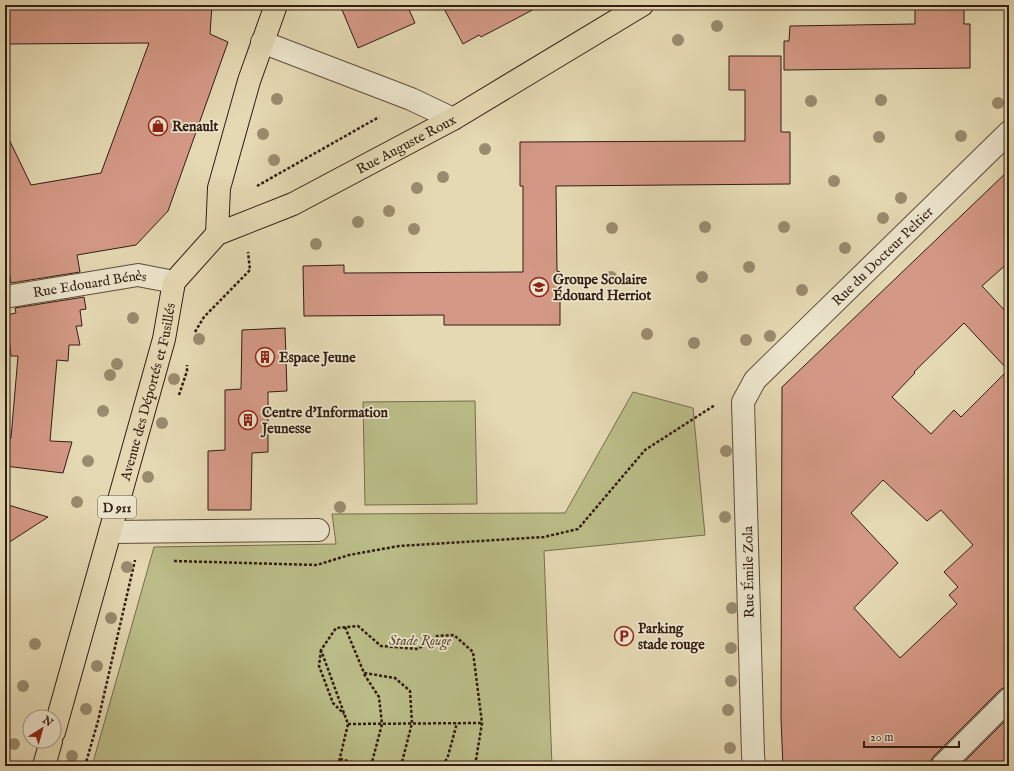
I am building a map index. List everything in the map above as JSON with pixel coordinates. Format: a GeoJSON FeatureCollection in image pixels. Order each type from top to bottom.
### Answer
{"type":"FeatureCollection","features":[{"type":"Feature","properties":{"kind":"main road"},"geometry":{"type":"LineString","coordinates":[[217,234],[219,188],[249,81],[276,5]]}},
{"type":"Feature","properties":{"kind":"main road","name":"Rue Auguste Roux"},"geometry":{"type":"LineString","coordinates":[[174,282],[217,234],[293,204],[453,119],[642,5]]}},
{"type":"Feature","properties":{"kind":"main road","name":"Avenue des Déportés et Fusillés"},"geometry":{"type":"LineString","coordinates":[[60,709],[164,338],[174,282]]}},
{"type":"Feature","properties":{"kind":"main road"},"geometry":{"type":"LineString","coordinates":[[44,766],[49,749]]}},
{"type":"Feature","properties":{"kind":"street"},"geometry":{"type":"LineString","coordinates":[[262,42],[411,99],[453,119]]}},
{"type":"Feature","properties":{"kind":"street","name":"Rue du Docteur Peltier"},"geometry":{"type":"LineString","coordinates":[[755,380],[1009,132]]}},
{"type":"Feature","properties":{"kind":"street","name":"Rue Edouard Bénès"},"geometry":{"type":"LineString","coordinates":[[5,297],[138,275],[174,282]]}},
{"type":"Feature","properties":{"kind":"street","name":"Rue Émile Zola"},"geometry":{"type":"LineString","coordinates":[[754,766],[743,402],[755,380]]}},
{"type":"Feature","properties":{"kind":"street"},"geometry":{"type":"LineString","coordinates":[[110,532],[318,530]]}},
{"type":"Feature","properties":{"kind":"street"},"geometry":{"type":"LineString","coordinates":[[942,766],[1009,699]]}},
{"type":"Feature","properties":{"kind":"path"},"geometry":{"type":"LineString","coordinates":[[219,188],[252,189],[411,99]]}},
{"type":"Feature","properties":{"kind":"path"},"geometry":{"type":"LineString","coordinates":[[192,337],[204,317],[250,270],[244,223]]}},
{"type":"Feature","properties":{"kind":"path"},"geometry":{"type":"LineString","coordinates":[[178,400],[187,371],[187,364]]}},
{"type":"Feature","properties":{"kind":"path"},"geometry":{"type":"LineString","coordinates":[[399,546],[544,537],[578,529],[645,450],[755,380]]}},
{"type":"Feature","properties":{"kind":"path"},"geometry":{"type":"LineString","coordinates":[[85,766],[98,721],[142,532]]}},
{"type":"Feature","properties":{"kind":"path"},"geometry":{"type":"LineString","coordinates":[[344,714],[333,703],[319,666],[321,650],[336,628],[358,626],[381,646],[418,649],[437,636],[454,635],[473,652],[482,723],[476,766]]}},
{"type":"Feature","properties":{"kind":"path"},"geometry":{"type":"LineString","coordinates":[[345,627],[364,673],[379,697],[382,724],[371,766]]}},
{"type":"Feature","properties":{"kind":"path"},"geometry":{"type":"LineString","coordinates":[[321,650],[348,724],[338,766]]}},
{"type":"Feature","properties":{"kind":"path"},"geometry":{"type":"LineString","coordinates":[[364,673],[395,678],[410,691],[412,723],[401,766]]}},
{"type":"Feature","properties":{"kind":"path"},"geometry":{"type":"LineString","coordinates":[[443,766],[448,756],[457,723]]}},
{"type":"Feature","properties":{"kind":"path"},"geometry":{"type":"LineString","coordinates":[[348,724],[482,723]]}},
{"type":"Feature","properties":{"kind":"path"},"geometry":{"type":"LineString","coordinates":[[340,759],[366,766]]}},
{"type":"Feature","properties":{"kind":"green space","name":"Stade Rouge"},"geometry":{"type":"Polygon","coordinates":[[[633,392],[693,408],[705,535],[544,551],[552,766],[92,766],[154,547],[336,544],[332,514],[565,513],[633,392]]]}},
{"type":"Feature","properties":{"kind":"green space"},"geometry":{"type":"Polygon","coordinates":[[[475,401],[477,504],[365,505],[363,402],[475,401]]]}},
{"type":"Feature","properties":{"kind":"building","name":"Renault"},"geometry":{"type":"Polygon","coordinates":[[[5,5],[212,5],[210,34],[228,42],[168,211],[136,245],[77,255],[80,272],[11,283],[5,249],[5,131],[31,185],[101,173],[149,43],[5,44],[5,5]]]}},
{"type":"Feature","properties":{"kind":"building"},"geometry":{"type":"Polygon","coordinates":[[[340,5],[407,5],[415,23],[358,48],[340,5]]]}},
{"type":"Feature","properties":{"kind":"building"},"geometry":{"type":"Polygon","coordinates":[[[442,5],[542,5],[481,37],[479,35],[463,44],[442,5]]]}},
{"type":"Feature","properties":{"kind":"building"},"geometry":{"type":"Polygon","coordinates":[[[915,5],[964,5],[964,24],[970,24],[970,68],[784,70],[784,41],[789,41],[790,26],[915,24],[915,5]]]}},
{"type":"Feature","properties":{"kind":"building"},"geometry":{"type":"Polygon","coordinates":[[[729,56],[781,56],[781,132],[790,132],[790,184],[556,186],[557,271],[560,272],[560,325],[444,325],[444,315],[304,316],[303,266],[344,265],[344,273],[523,272],[523,186],[520,186],[520,142],[745,141],[745,90],[729,90],[729,56]]]}},
{"type":"Feature","properties":{"kind":"building"},"geometry":{"type":"Polygon","coordinates":[[[1009,170],[1009,262],[982,286],[1009,315],[1009,687],[1005,687],[1000,690],[933,757],[930,762],[930,766],[783,766],[781,719],[782,387],[1009,170]],[[964,323],[914,372],[915,373],[892,397],[931,434],[954,410],[961,417],[1008,370],[964,323]],[[883,480],[851,513],[898,563],[854,608],[900,658],[957,604],[949,595],[958,587],[944,572],[973,545],[941,510],[927,521],[883,480]]]}},
{"type":"Feature","properties":{"kind":"building"},"geometry":{"type":"Polygon","coordinates":[[[84,297],[86,309],[80,310],[82,326],[76,326],[80,345],[69,345],[68,361],[57,360],[50,441],[72,442],[63,473],[5,466],[5,437],[11,438],[18,356],[11,356],[6,315],[16,313],[15,308],[84,297]]]}},
{"type":"Feature","properties":{"kind":"building"},"geometry":{"type":"Polygon","coordinates":[[[285,328],[287,391],[268,392],[268,452],[252,453],[251,510],[208,510],[208,451],[225,450],[225,390],[241,389],[242,330],[285,328]]]}},
{"type":"Feature","properties":{"kind":"building"},"geometry":{"type":"Polygon","coordinates":[[[5,504],[48,517],[5,545],[5,504]]]}},
{"type":"Feature","properties":{"kind":"building"},"geometry":{"type":"Polygon","coordinates":[[[1009,717],[1009,766],[960,766],[1009,717]]]}},
{"type":"Feature","properties":{"kind":"place","name":"Renault"},"geometry":{"type":"Point","coordinates":[158,126]}},
{"type":"Feature","properties":{"kind":"place","name":"Groupe Scolaire Édouard Herriot"},"geometry":{"type":"Point","coordinates":[539,287]}},
{"type":"Feature","properties":{"kind":"place","name":"Espace Jeune"},"geometry":{"type":"Point","coordinates":[265,357]}},
{"type":"Feature","properties":{"kind":"place","name":"Centre d'Information Jeunesse"},"geometry":{"type":"Point","coordinates":[248,420]}},
{"type":"Feature","properties":{"kind":"place","name":"Parking stade rouge"},"geometry":{"type":"Point","coordinates":[624,636]}}]}
